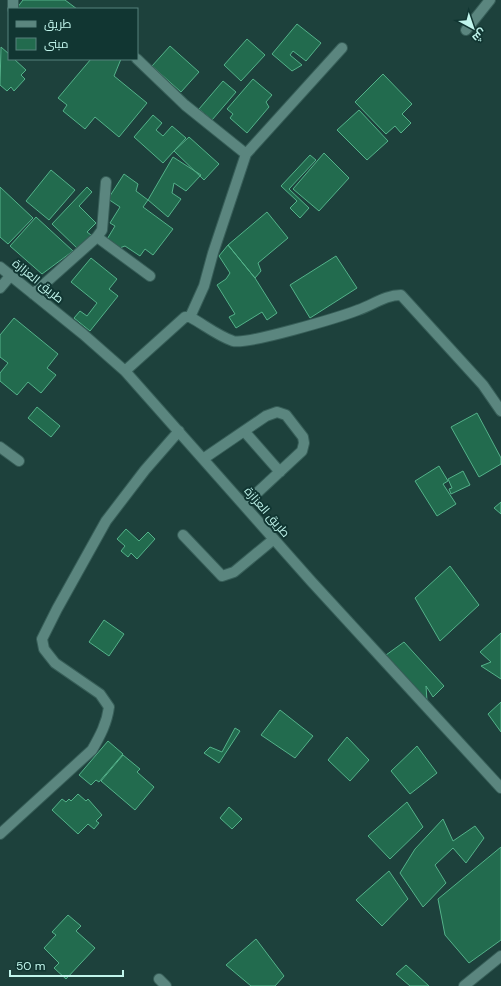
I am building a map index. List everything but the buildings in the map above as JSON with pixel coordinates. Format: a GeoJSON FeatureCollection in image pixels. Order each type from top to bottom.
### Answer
{"type":"FeatureCollection","features":[{"type":"Feature","properties":{"kind":"street"},"geometry":{"type":"LineString","coordinates":[[466,30],[490,0]]}},
{"type":"Feature","properties":{"kind":"street"},"geometry":{"type":"LineString","coordinates":[[190,317],[204,286],[213,253],[246,154],[342,48]]}},
{"type":"Feature","properties":{"kind":"street"},"geometry":{"type":"LineString","coordinates":[[138,60],[185,105],[246,154]]}},
{"type":"Feature","properties":{"kind":"street"},"geometry":{"type":"LineString","coordinates":[[33,294],[98,237],[102,230],[106,182]]}},
{"type":"Feature","properties":{"kind":"street"},"geometry":{"type":"LineString","coordinates":[[98,237],[150,276]]}},
{"type":"Feature","properties":{"kind":"street","name":"طريق العزازة"},"geometry":{"type":"LineString","coordinates":[[0,267],[125,371],[274,539],[501,788]]}},
{"type":"Feature","properties":{"kind":"street"},"geometry":{"type":"LineString","coordinates":[[0,288],[11,275]]}},
{"type":"Feature","properties":{"kind":"street"},"geometry":{"type":"LineString","coordinates":[[125,371],[186,317],[190,317],[227,338],[239,342],[277,334],[358,310],[391,295],[401,295],[483,385],[501,411]]}},
{"type":"Feature","properties":{"kind":"street"},"geometry":{"type":"LineString","coordinates":[[203,459],[266,416],[278,412],[286,415],[303,437],[304,443],[302,451],[244,505]]}},
{"type":"Feature","properties":{"kind":"street"},"geometry":{"type":"LineString","coordinates":[[0,834],[92,750],[102,732],[107,719],[109,707],[100,694],[55,663],[44,649],[42,639],[106,521],[145,470],[179,431]]}},
{"type":"Feature","properties":{"kind":"street"},"geometry":{"type":"LineString","coordinates":[[244,431],[280,472]]}},
{"type":"Feature","properties":{"kind":"street"},"geometry":{"type":"LineString","coordinates":[[0,447],[20,461]]}},
{"type":"Feature","properties":{"kind":"street"},"geometry":{"type":"LineString","coordinates":[[184,535],[222,576],[234,572],[274,539]]}},
{"type":"Feature","properties":{"kind":"street"},"geometry":{"type":"LineString","coordinates":[[464,986],[501,956]]}}]}
